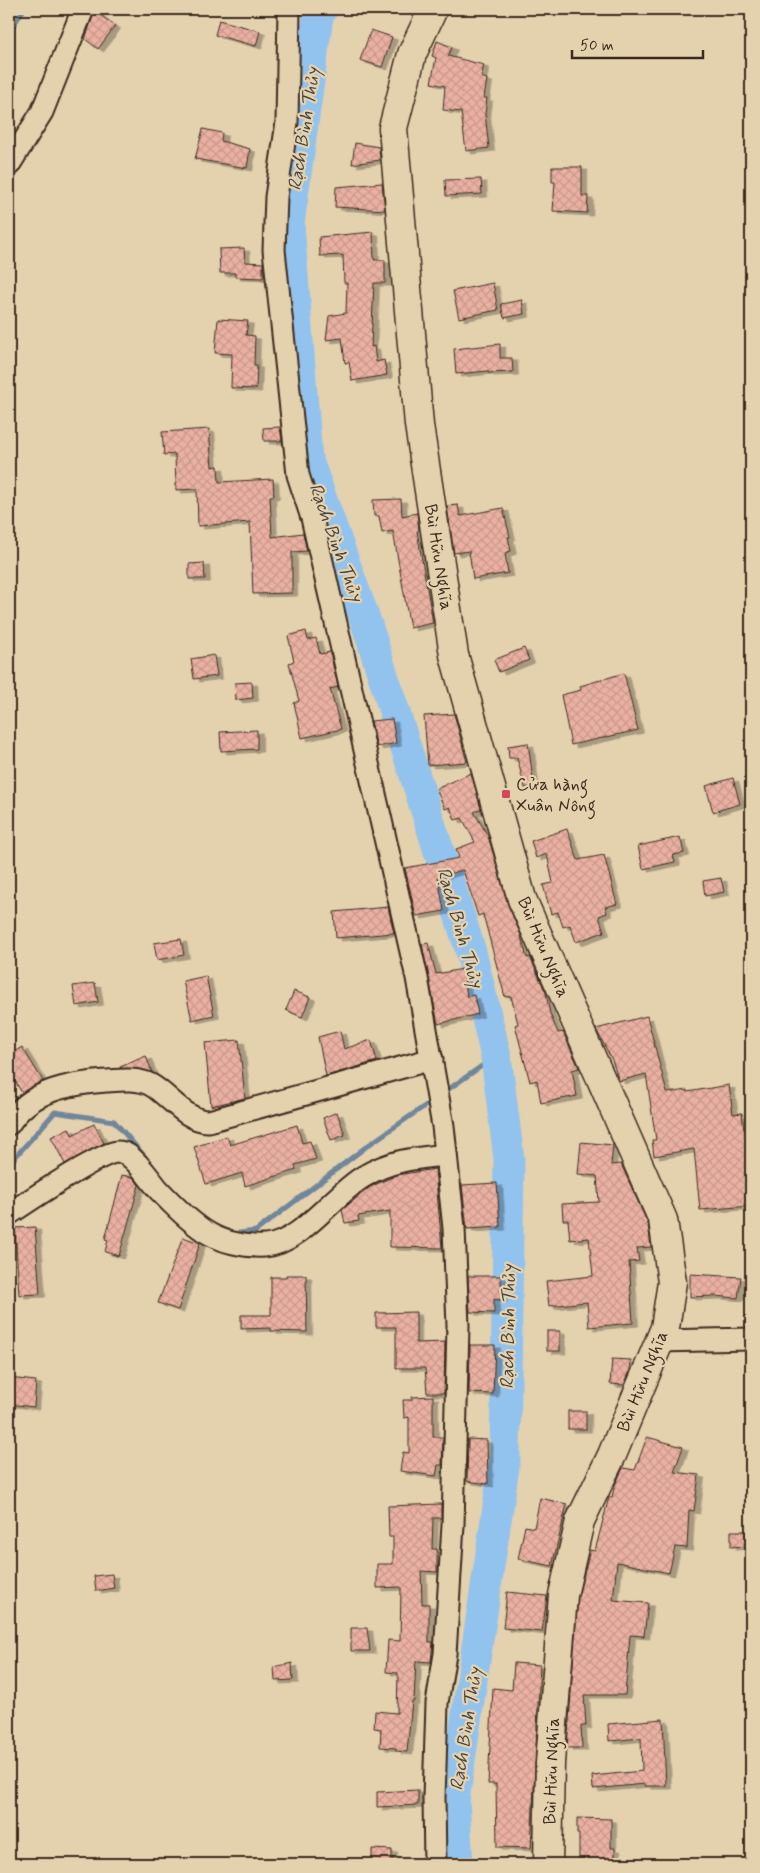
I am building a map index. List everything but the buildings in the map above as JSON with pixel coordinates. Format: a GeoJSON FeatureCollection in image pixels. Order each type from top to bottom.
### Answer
{"type":"FeatureCollection","features":[{"type":"Feature","properties":{"kind":"main road","name":"Bùi Hữu Nghĩa"},"geometry":{"type":"LineString","coordinates":[[433,9],[412,54],[393,128],[419,425],[454,655],[522,899],[663,1220],[672,1282],[665,1328],[612,1455],[580,1521],[563,1595],[550,1763],[548,1864]]}},
{"type":"Feature","properties":{"kind":"street"},"geometry":{"type":"LineString","coordinates":[[9,166],[42,112],[83,9]]}},
{"type":"Feature","properties":{"kind":"street"},"geometry":{"type":"LineString","coordinates":[[289,9],[287,122],[276,197],[274,250],[298,475],[312,518],[347,680],[390,857],[433,1068],[443,1126],[454,1228],[458,1326],[453,1525],[444,1654],[437,1703],[434,1798],[435,1864]]}},
{"type":"Feature","properties":{"kind":"street"},"geometry":{"type":"LineString","coordinates":[[9,1124],[16,1112],[41,1095],[74,1084],[139,1081],[158,1090],[198,1119],[209,1121],[433,1068]]}},
{"type":"Feature","properties":{"kind":"street"},"geometry":{"type":"LineString","coordinates":[[9,1214],[99,1159],[115,1152],[121,1152],[133,1160],[173,1204],[203,1230],[228,1241],[243,1245],[268,1246],[276,1244],[295,1233],[347,1188],[384,1166],[406,1159],[446,1155]]}},
{"type":"Feature","properties":{"kind":"street"},"geometry":{"type":"LineString","coordinates":[[659,1341],[751,1339]]}},
{"type":"Feature","properties":{"kind":"waterway"},"geometry":{"type":"LineString","coordinates":[[9,32],[24,9]]}},
{"type":"Feature","properties":{"kind":"waterway","name":"Rạch Bình Thủy"},"geometry":{"type":"LineString","coordinates":[[322,9],[318,16],[289,224],[307,458],[367,625],[471,952],[496,1056],[509,1159],[505,1460],[454,1800],[458,1864]]}},
{"type":"Feature","properties":{"kind":"waterway"},"geometry":{"type":"LineString","coordinates":[[443,1093],[496,1056]]}},
{"type":"Feature","properties":{"kind":"waterway"},"geometry":{"type":"LineString","coordinates":[[232,1234],[256,1231],[367,1146],[432,1101]]}},
{"type":"Feature","properties":{"kind":"waterway"},"geometry":{"type":"LineString","coordinates":[[9,1164],[55,1112],[114,1121],[145,1157]]}},
{"type":"Feature","properties":{"kind":"place","name":"Cửa hàng Xuân Nông"},"geometry":{"type":"Point","coordinates":[506,794]}}]}
